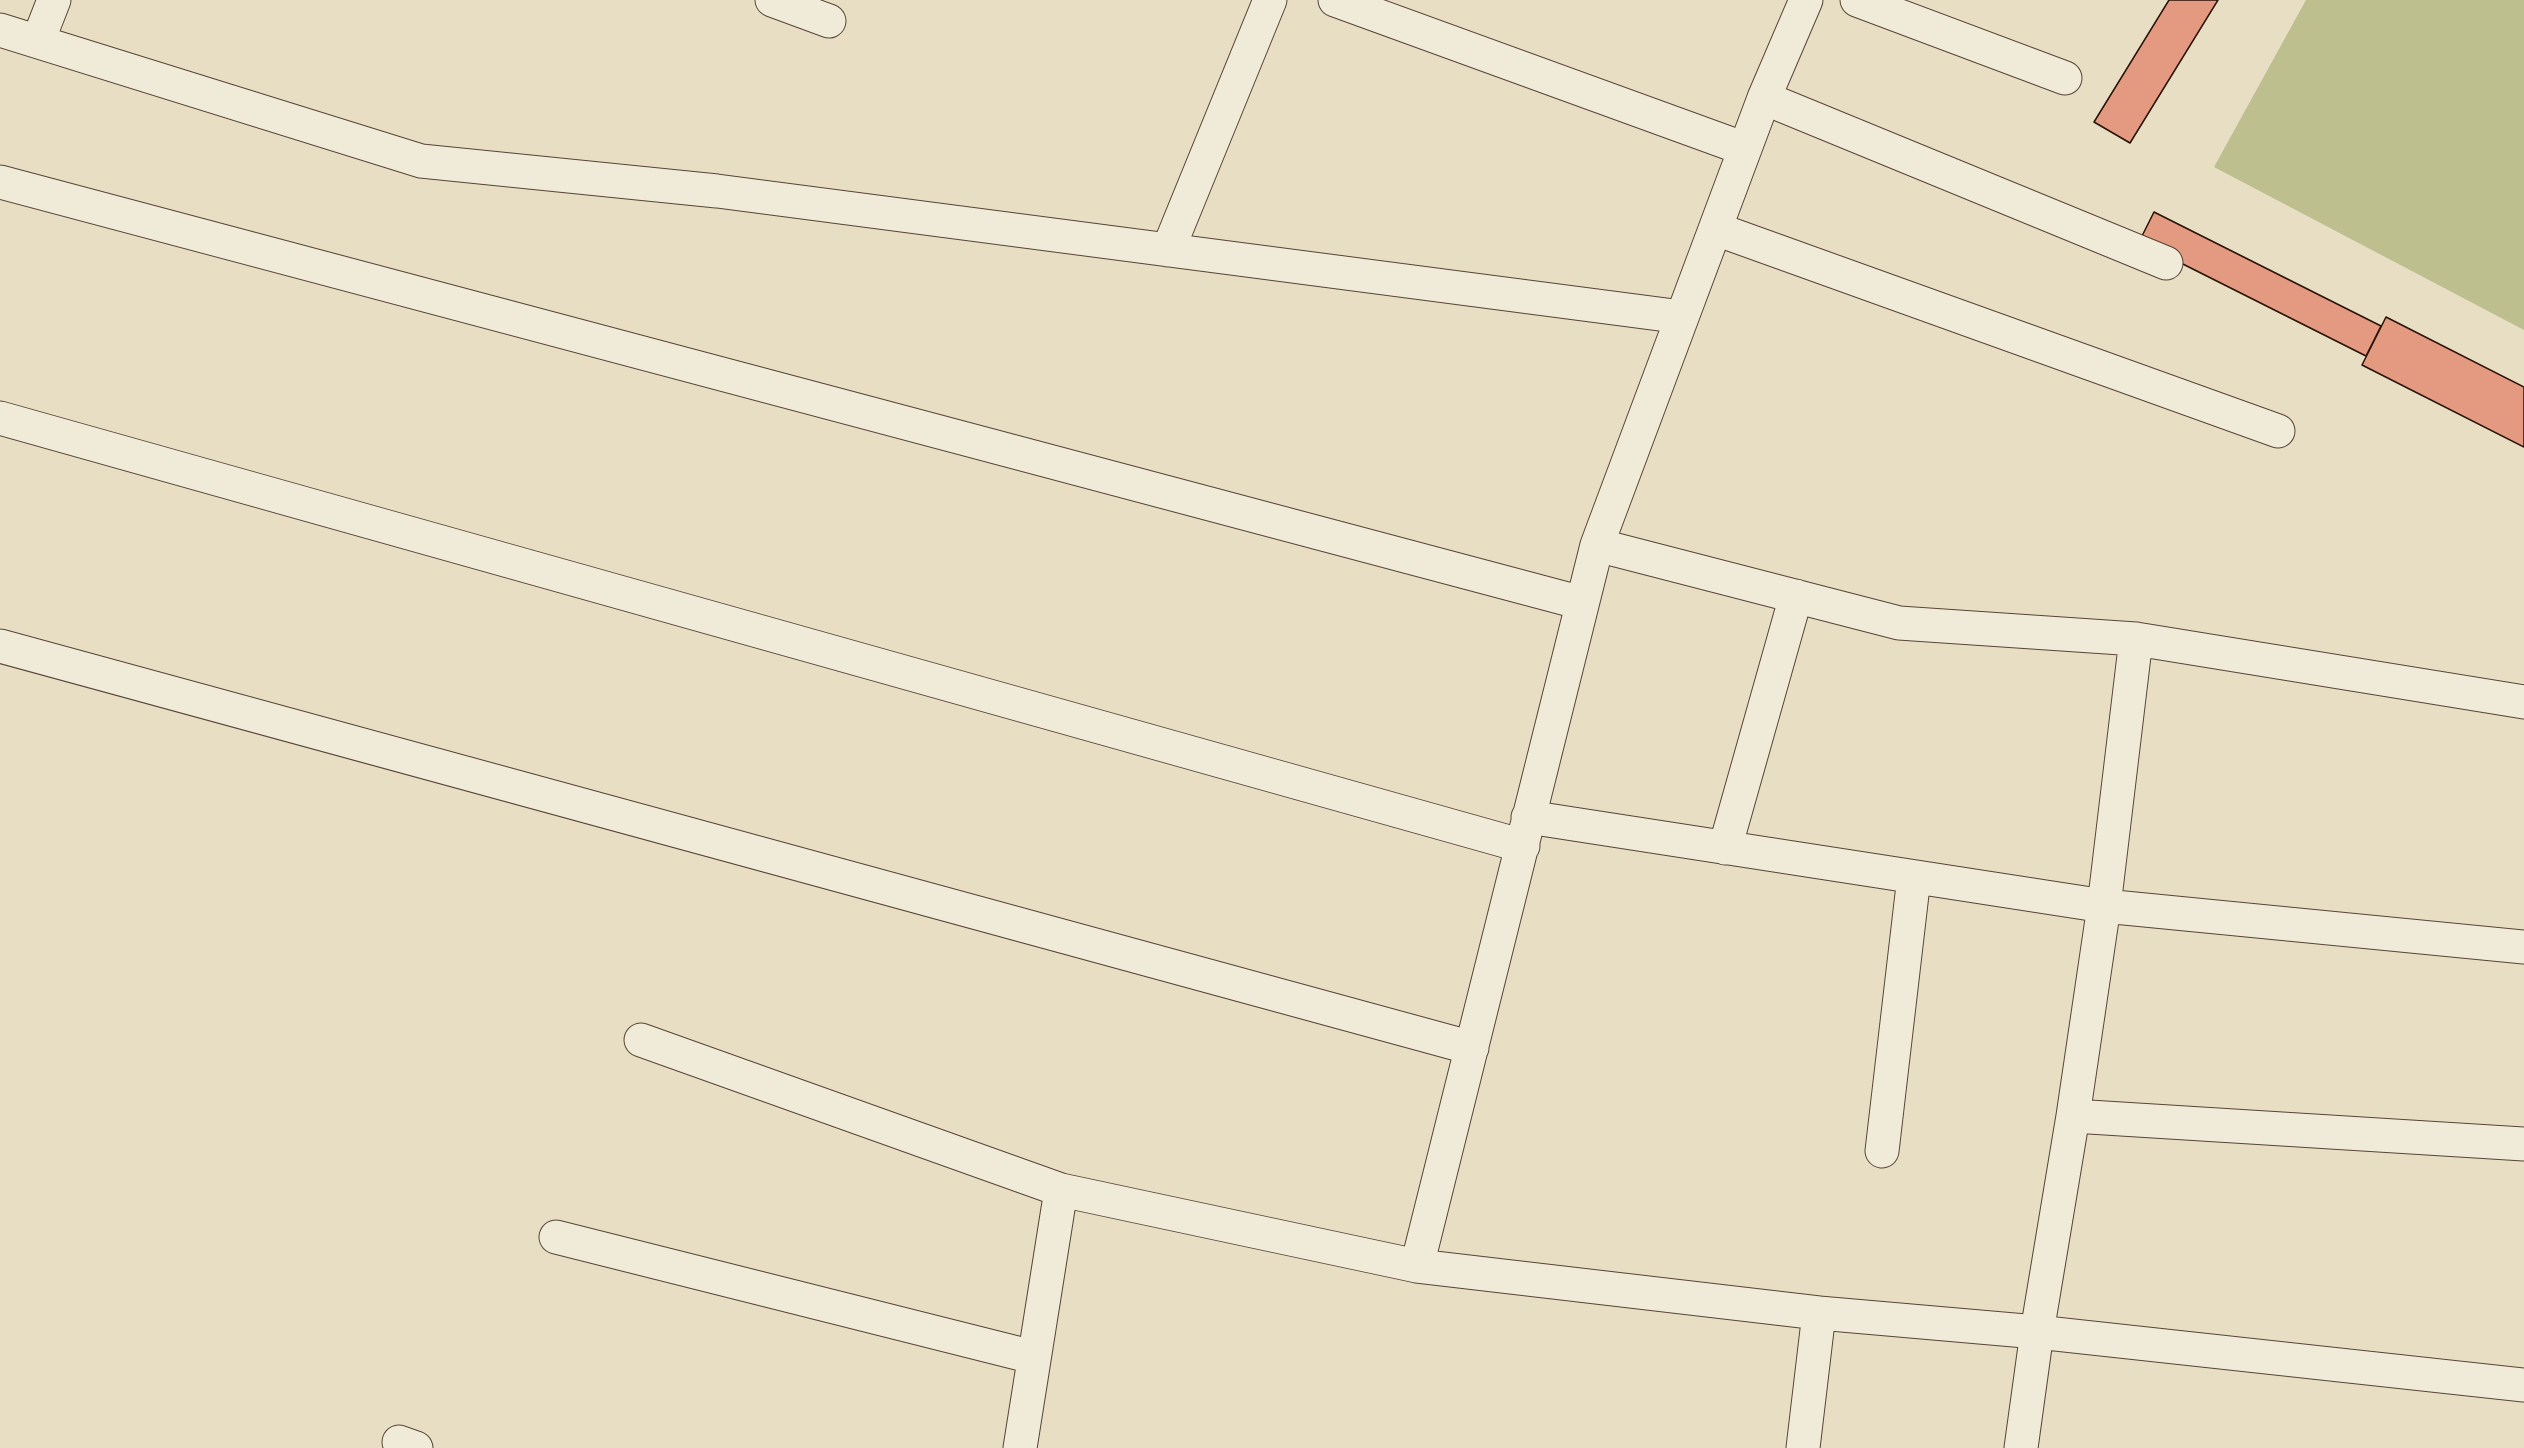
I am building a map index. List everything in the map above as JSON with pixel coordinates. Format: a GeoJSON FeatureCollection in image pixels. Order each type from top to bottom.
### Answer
{"type":"FeatureCollection","features":[{"type":"Feature","properties":{"kind":"street"},"geometry":{"type":"LineString","coordinates":[[38,40],[54,0]]}},
{"type":"Feature","properties":{"kind":"street"},"geometry":{"type":"LineString","coordinates":[[772,0],[830,21]]}},
{"type":"Feature","properties":{"kind":"street"},"geometry":{"type":"LineString","coordinates":[[1168,250],[1270,0]]}},
{"type":"Feature","properties":{"kind":"street"},"geometry":{"type":"LineString","coordinates":[[1335,0],[1745,149]]}},
{"type":"Feature","properties":{"kind":"street"},"geometry":{"type":"LineString","coordinates":[[1417,1266],[1597,545],[1764,98],[1806,0]]}},
{"type":"Feature","properties":{"kind":"street"},"geometry":{"type":"LineString","coordinates":[[1857,0],[2065,78]]}},
{"type":"Feature","properties":{"kind":"street"},"geometry":{"type":"LineString","coordinates":[[0,30],[421,161],[717,191],[1682,317]]}},
{"type":"Feature","properties":{"kind":"street"},"geometry":{"type":"LineString","coordinates":[[1764,98],[2166,263]]}},
{"type":"Feature","properties":{"kind":"street"},"geometry":{"type":"LineString","coordinates":[[0,182],[1582,603]]}},
{"type":"Feature","properties":{"kind":"street"},"geometry":{"type":"LineString","coordinates":[[1716,228],[2278,431]]}},
{"type":"Feature","properties":{"kind":"street"},"geometry":{"type":"LineString","coordinates":[[0,418],[1525,831],[1725,848],[2104,906],[2524,947]]}},
{"type":"Feature","properties":{"kind":"street"},"geometry":{"type":"LineString","coordinates":[[1597,545],[1899,622],[2136,639],[2524,702]]}},
{"type":"Feature","properties":{"kind":"street"},"geometry":{"type":"LineString","coordinates":[[1725,848],[1796,596]]}},
{"type":"Feature","properties":{"kind":"street"},"geometry":{"type":"LineString","coordinates":[[2021,1448],[2104,906],[2136,639]]}},
{"type":"Feature","properties":{"kind":"street"},"geometry":{"type":"LineString","coordinates":[[0,646],[1472,1048]]}},
{"type":"Feature","properties":{"kind":"street"},"geometry":{"type":"LineString","coordinates":[[1882,1151],[1914,877]]}},
{"type":"Feature","properties":{"kind":"street"},"geometry":{"type":"LineString","coordinates":[[641,1040],[1061,1190],[1417,1266],[1819,1313],[2037,1332],[2524,1385]]}},
{"type":"Feature","properties":{"kind":"street"},"geometry":{"type":"LineString","coordinates":[[2073,1116],[2524,1144]]}},
{"type":"Feature","properties":{"kind":"street"},"geometry":{"type":"LineString","coordinates":[[1020,1448],[1061,1190]]}},
{"type":"Feature","properties":{"kind":"street"},"geometry":{"type":"LineString","coordinates":[[556,1237],[1033,1357]]}},
{"type":"Feature","properties":{"kind":"street"},"geometry":{"type":"LineString","coordinates":[[1803,1448],[1819,1313]]}},
{"type":"Feature","properties":{"kind":"green space"},"geometry":{"type":"Polygon","coordinates":[[[2306,0],[2524,0],[2524,330],[2214,167],[2306,0]]]}},
{"type":"Feature","properties":{"kind":"building"},"geometry":{"type":"Polygon","coordinates":[[[2169,0],[2218,0],[2130,143],[2094,122],[2169,0]]]}},
{"type":"Feature","properties":{"kind":"building"},"geometry":{"type":"Polygon","coordinates":[[[2154,212],[2381,326],[2366,356],[2139,242],[2154,212]]]}},
{"type":"Feature","properties":{"kind":"building"},"geometry":{"type":"Polygon","coordinates":[[[2386,317],[2524,387],[2524,447],[2362,365],[2386,317]]]}}]}
